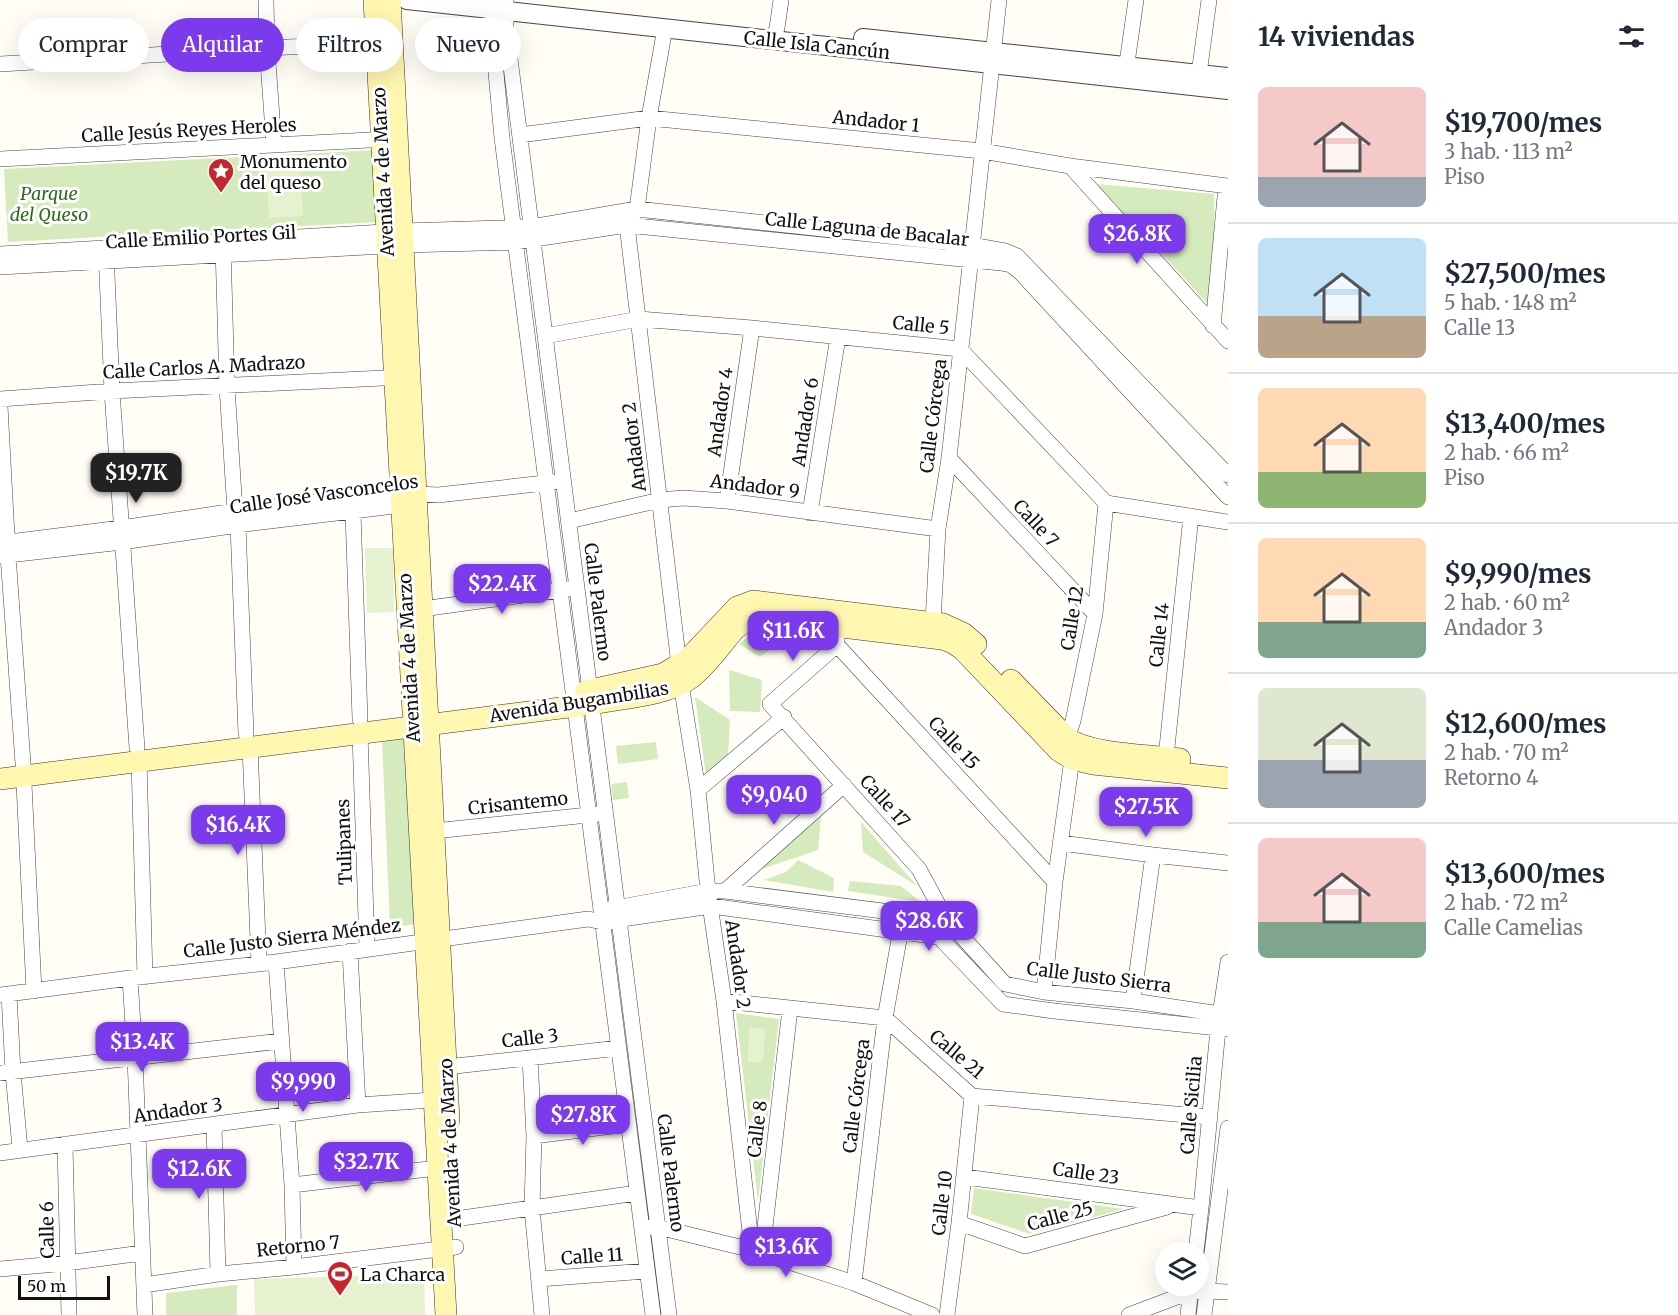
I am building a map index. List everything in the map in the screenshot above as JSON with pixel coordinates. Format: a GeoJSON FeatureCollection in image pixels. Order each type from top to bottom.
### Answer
{"type":"FeatureCollection","features":[{"type":"Feature","properties":{"kind":"main road","name":"Avenida 4 de Marzo"},"geometry":{"type":"LineString","coordinates":[[374,0],[374,18]]}},
{"type":"Feature","properties":{"kind":"main road","name":"Avenida 4 de Marzo"},"geometry":{"type":"LineString","coordinates":[[390,0],[389,139],[394,239],[432,940],[446,1067],[454,1220],[449,1248],[446,1315]]}},
{"type":"Feature","properties":{"kind":"main road","name":"Avenida 4 de Marzo"},"geometry":{"type":"LineString","coordinates":[[379,72],[389,139]]}},
{"type":"Feature","properties":{"kind":"main road","name":"Avenida 4 de Marzo"},"geometry":{"type":"LineString","coordinates":[[409,499],[422,609],[420,719],[434,831],[432,940],[437,1168],[460,1315]]}},
{"type":"Feature","properties":{"kind":"main road","name":"Avenida Bugambilias"},"geometry":{"type":"LineString","coordinates":[[680,675],[696,651],[730,614],[745,603],[753,601],[907,627],[953,643],[962,649],[1059,751],[1072,759],[1093,764],[1228,778]]}},
{"type":"Feature","properties":{"kind":"main road","name":"Avenida Bugambilias"},"geometry":{"type":"LineString","coordinates":[[0,766],[23,769],[582,698],[663,674],[680,675],[698,672],[735,629],[749,620],[767,618],[836,635],[933,622],[954,628],[974,641],[1067,738],[1076,744],[1095,750],[1228,764]]}},
{"type":"Feature","properties":{"kind":"main road","name":"Avenida Bugambilias"},"geometry":{"type":"LineString","coordinates":[[0,779],[23,769]]}},
{"type":"Feature","properties":{"kind":"street"},"geometry":{"type":"LineString","coordinates":[[266,0],[266,18]]}},
{"type":"Feature","properties":{"kind":"street","name":"Calle Isla Cancún"},"geometry":{"type":"LineString","coordinates":[[407,0],[502,4],[1126,73],[1228,90]]}},
{"type":"Feature","properties":{"kind":"street"},"geometry":{"type":"LineString","coordinates":[[775,34],[781,0]]}},
{"type":"Feature","properties":{"kind":"street","name":"Calle Córcega"},"geometry":{"type":"LineString","coordinates":[[933,622],[938,529],[949,458],[999,0]]}},
{"type":"Feature","properties":{"kind":"street"},"geometry":{"type":"LineString","coordinates":[[1126,73],[1136,0]]}},
{"type":"Feature","properties":{"kind":"street"},"geometry":{"type":"LineString","coordinates":[[1199,74],[1209,0]]}},
{"type":"Feature","properties":{"kind":"street","name":"Calle Isla Cancún"},"geometry":{"type":"LineString","coordinates":[[502,4],[665,28],[775,34]]}},
{"type":"Feature","properties":{"kind":"street","name":"Calle Palermo"},"geometry":{"type":"LineString","coordinates":[[502,4],[577,587],[589,815],[597,917],[619,1048],[653,1315]]}},
{"type":"Feature","properties":{"kind":"street","name":"Calle Palermo"},"geometry":{"type":"LineString","coordinates":[[502,4],[492,29],[514,235],[560,590],[606,813],[669,1315]]}},
{"type":"Feature","properties":{"kind":"street"},"geometry":{"type":"LineString","coordinates":[[627,225],[637,209],[649,118],[665,28]]}},
{"type":"Feature","properties":{"kind":"street"},"geometry":{"type":"LineString","coordinates":[[0,64],[161,54]]}},
{"type":"Feature","properties":{"kind":"street"},"geometry":{"type":"LineString","coordinates":[[269,72],[274,146]]}},
{"type":"Feature","properties":{"kind":"street","name":"Calle Isla Cancún"},"geometry":{"type":"LineString","coordinates":[[1126,73],[1199,74],[1228,77]]}},
{"type":"Feature","properties":{"kind":"street","name":"Andador 1"},"geometry":{"type":"LineString","coordinates":[[520,135],[649,118],[982,151],[1070,166],[1227,186]]}},
{"type":"Feature","properties":{"kind":"street","name":"Calle Jesús Reyes Heroles"},"geometry":{"type":"LineString","coordinates":[[0,159],[389,139]]}},
{"type":"Feature","properties":{"kind":"street"},"geometry":{"type":"LineString","coordinates":[[1070,166],[1228,341]]}},
{"type":"Feature","properties":{"kind":"street"},"geometry":{"type":"LineString","coordinates":[[1213,326],[1227,186]]}},
{"type":"Feature","properties":{"kind":"street","name":"Calle Laguna de Bacalar"},"geometry":{"type":"LineString","coordinates":[[532,234],[637,209],[971,252],[1011,265],[1021,273],[1228,497]]}},
{"type":"Feature","properties":{"kind":"street","name":"Calle Laguna de Bacalar"},"geometry":{"type":"LineString","coordinates":[[394,239],[532,234],[627,225],[971,252],[1005,251],[1017,256],[1228,475]]}},
{"type":"Feature","properties":{"kind":"street","name":"Andador 2"},"geometry":{"type":"LineString","coordinates":[[627,225],[680,675],[698,790],[709,898],[757,1251]]}},
{"type":"Feature","properties":{"kind":"street","name":"Calle Emilio Portes Gil"},"geometry":{"type":"LineString","coordinates":[[0,254],[106,254],[394,239]]}},
{"type":"Feature","properties":{"kind":"street"},"geometry":{"type":"LineString","coordinates":[[222,248],[227,387],[259,964]]}},
{"type":"Feature","properties":{"kind":"street"},"geometry":{"type":"LineString","coordinates":[[106,254],[121,535],[138,755],[145,977]]}},
{"type":"Feature","properties":{"kind":"street","name":"Calle Emilio Portes Gil"},"geometry":{"type":"LineString","coordinates":[[0,267],[106,254]]}},
{"type":"Feature","properties":{"kind":"street","name":"Calle 5"},"geometry":{"type":"LineString","coordinates":[[545,336],[639,319],[960,349],[1106,503]]}},
{"type":"Feature","properties":{"kind":"street","name":"Andador 4"},"geometry":{"type":"LineString","coordinates":[[727,501],[752,328]]}},
{"type":"Feature","properties":{"kind":"street","name":"Andador 6"},"geometry":{"type":"LineString","coordinates":[[810,513],[838,337]]}},
{"type":"Feature","properties":{"kind":"street","name":"Calle Carlos A. Madrazo"},"geometry":{"type":"LineString","coordinates":[[0,399],[112,391],[402,377]]}},
{"type":"Feature","properties":{"kind":"street"},"geometry":{"type":"LineString","coordinates":[[0,406],[4,549],[23,769],[34,991]]}},
{"type":"Feature","properties":{"kind":"street","name":"Calle 7"},"geometry":{"type":"LineString","coordinates":[[949,458],[1095,614]]}},
{"type":"Feature","properties":{"kind":"street","name":"Calle José Vasconcelos"},"geometry":{"type":"LineString","coordinates":[[4,549],[236,518],[564,480]]}},
{"type":"Feature","properties":{"kind":"street","name":"Andador 9"},"geometry":{"type":"LineString","coordinates":[[568,521],[660,500],[683,498],[727,501],[938,529]]}},
{"type":"Feature","properties":{"kind":"street","name":"Calle José Vasconcelos"},"geometry":{"type":"LineString","coordinates":[[236,518],[352,512],[409,499]]}},
{"type":"Feature","properties":{"kind":"street"},"geometry":{"type":"LineString","coordinates":[[1106,503],[1228,522]]}},
{"type":"Feature","properties":{"kind":"street","name":"Calle 12"},"geometry":{"type":"LineString","coordinates":[[1067,738],[1073,720],[1095,614],[1106,503]]}},
{"type":"Feature","properties":{"kind":"street","name":"Tulipanes"},"geometry":{"type":"LineString","coordinates":[[352,512],[367,949]]}},
{"type":"Feature","properties":{"kind":"street","name":"Calle 14"},"geometry":{"type":"LineString","coordinates":[[1166,757],[1191,516]]}},
{"type":"Feature","properties":{"kind":"street"},"geometry":{"type":"LineString","coordinates":[[422,609],[577,587]]}},
{"type":"Feature","properties":{"kind":"street","name":"Calle 17"},"geometry":{"type":"LineString","coordinates":[[836,635],[771,704],[919,869],[946,919]]}},
{"type":"Feature","properties":{"kind":"street","name":"Calle 15"},"geometry":{"type":"LineString","coordinates":[[836,635],[1055,882]]}},
{"type":"Feature","properties":{"kind":"street"},"geometry":{"type":"LineString","coordinates":[[698,790],[784,717]]}},
{"type":"Feature","properties":{"kind":"street"},"geometry":{"type":"LineString","coordinates":[[1044,992],[1055,882],[1072,759]]}},
{"type":"Feature","properties":{"kind":"street"},"geometry":{"type":"LineString","coordinates":[[597,917],[709,898],[725,891],[844,785]]}},
{"type":"Feature","properties":{"kind":"street","name":"Crisantemo"},"geometry":{"type":"LineString","coordinates":[[434,831],[606,813]]}},
{"type":"Feature","properties":{"kind":"street"},"geometry":{"type":"LineString","coordinates":[[1061,843],[1228,863]]}},
{"type":"Feature","properties":{"kind":"street"},"geometry":{"type":"LineString","coordinates":[[1133,1001],[1153,855]]}},
{"type":"Feature","properties":{"kind":"street"},"geometry":{"type":"LineString","coordinates":[[725,891],[946,919]]}},
{"type":"Feature","properties":{"kind":"street"},"geometry":{"type":"LineString","coordinates":[[709,898],[939,937],[1003,1004],[1223,1029]]}},
{"type":"Feature","properties":{"kind":"street","name":"Calle Córcega"},"geometry":{"type":"LineString","coordinates":[[854,1283],[885,1018],[904,914]]}},
{"type":"Feature","properties":{"kind":"street","name":"Calle Justo Sierra Méndez"},"geometry":{"type":"LineString","coordinates":[[4,995],[276,962],[597,917]]}},
{"type":"Feature","properties":{"kind":"street","name":"Calle Justo Sierra"},"geometry":{"type":"LineString","coordinates":[[946,919],[1005,984],[1044,992],[1133,1001],[1225,1014]]}},
{"type":"Feature","properties":{"kind":"street"},"geometry":{"type":"LineString","coordinates":[[350,951],[358,1105]]}},
{"type":"Feature","properties":{"kind":"street"},"geometry":{"type":"LineString","coordinates":[[276,962],[292,1185],[294,1267]]}},
{"type":"Feature","properties":{"kind":"street","name":"Calle Sicilia"},"geometry":{"type":"LineString","coordinates":[[1197,1242],[1209,1117],[1225,1014],[1228,962]]}},
{"type":"Feature","properties":{"kind":"street"},"geometry":{"type":"LineString","coordinates":[[130,978],[145,1315]]}},
{"type":"Feature","properties":{"kind":"street"},"geometry":{"type":"LineString","coordinates":[[4,995],[7,1072],[20,1149]]}},
{"type":"Feature","properties":{"kind":"street"},"geometry":{"type":"LineString","coordinates":[[724,1001],[885,1018]]}},
{"type":"Feature","properties":{"kind":"street","name":"Calle 8"},"geometry":{"type":"LineString","coordinates":[[757,1251],[790,1009]]}},
{"type":"Feature","properties":{"kind":"street","name":"Calle 21"},"geometry":{"type":"LineString","coordinates":[[885,1018],[972,1095],[1209,1117]]}},
{"type":"Feature","properties":{"kind":"street"},"geometry":{"type":"LineString","coordinates":[[7,1072],[281,1041]]}},
{"type":"Feature","properties":{"kind":"street","name":"Calle 3"},"geometry":{"type":"LineString","coordinates":[[446,1067],[619,1048]]}},
{"type":"Feature","properties":{"kind":"street"},"geometry":{"type":"LineString","coordinates":[[530,1058],[534,1136],[532,1208],[542,1315]]}},
{"type":"Feature","properties":{"kind":"street","name":"Calle 10"},"geometry":{"type":"LineString","coordinates":[[947,1315],[965,1177],[972,1095]]}},
{"type":"Feature","properties":{"kind":"street","name":"Andador 3"},"geometry":{"type":"LineString","coordinates":[[0,1153],[358,1105],[434,1100]]}},
{"type":"Feature","properties":{"kind":"street"},"geometry":{"type":"LineString","coordinates":[[534,1136],[628,1124]]}},
{"type":"Feature","properties":{"kind":"street"},"geometry":{"type":"LineString","coordinates":[[214,1125],[218,1274]]}},
{"type":"Feature","properties":{"kind":"street"},"geometry":{"type":"LineString","coordinates":[[1209,1268],[1228,1128]]}},
{"type":"Feature","properties":{"kind":"street","name":"Calle 6"},"geometry":{"type":"LineString","coordinates":[[65,1144],[69,1315]]}},
{"type":"Feature","properties":{"kind":"street"},"geometry":{"type":"LineString","coordinates":[[292,1185],[437,1168]]}},
{"type":"Feature","properties":{"kind":"street","name":"Calle 23"},"geometry":{"type":"LineString","coordinates":[[965,1177],[1201,1208]]}},
{"type":"Feature","properties":{"kind":"street"},"geometry":{"type":"LineString","coordinates":[[454,1220],[637,1193]]}},
{"type":"Feature","properties":{"kind":"street","name":"Calle 25"},"geometry":{"type":"LineString","coordinates":[[959,1222],[1025,1246],[1173,1205]]}},
{"type":"Feature","properties":{"kind":"street"},"geometry":{"type":"LineString","coordinates":[[642,1226],[658,1227],[757,1251],[854,1283],[932,1315]]}},
{"type":"Feature","properties":{"kind":"street","name":"Retorno 7"},"geometry":{"type":"LineString","coordinates":[[144,1285],[218,1274],[449,1248]]}},
{"type":"Feature","properties":{"kind":"street"},"geometry":{"type":"LineString","coordinates":[[0,1269],[142,1253]]}},
{"type":"Feature","properties":{"kind":"street","name":"Calle 11"},"geometry":{"type":"LineString","coordinates":[[539,1279],[647,1271]]}},
{"type":"Feature","properties":{"kind":"street"},"geometry":{"type":"LineString","coordinates":[[1209,1290],[1228,1292]]}},
{"type":"Feature","properties":{"kind":"street"},"geometry":{"type":"LineString","coordinates":[[1129,1315],[1174,1296]]}},
{"type":"Feature","properties":{"kind":"street"},"geometry":{"type":"LineString","coordinates":[[1188,1315],[1190,1296]]}},
{"type":"Feature","properties":{"kind":"street"},"geometry":{"type":"LineString","coordinates":[[1204,1315],[1206,1296]]}},
{"type":"Feature","properties":{"kind":"green space","name":"Parque del Queso"},"geometry":{"type":"Polygon","coordinates":[[[376,150],[377,222],[8,242],[4,169],[376,150]]]}},
{"type":"Feature","properties":{"kind":"green space"},"geometry":{"type":"Polygon","coordinates":[[[300,164],[303,216],[269,218],[266,165],[300,164]]]}},
{"type":"Feature","properties":{"kind":"green space"},"geometry":{"type":"Polygon","coordinates":[[[1096,184],[1214,194],[1215,266],[1211,307],[1096,184]]]}},
{"type":"Feature","properties":{"kind":"green space"},"geometry":{"type":"Polygon","coordinates":[[[365,548],[393,548],[394,612],[367,613],[365,548]]]}},
{"type":"Feature","properties":{"kind":"green space"},"geometry":{"type":"Polygon","coordinates":[[[757,630],[782,641],[760,657],[739,644],[757,630]]]}},
{"type":"Feature","properties":{"kind":"green space"},"geometry":{"type":"Polygon","coordinates":[[[729,670],[762,680],[760,712],[730,711],[729,670]]]}},
{"type":"Feature","properties":{"kind":"green space"},"geometry":{"type":"Polygon","coordinates":[[[695,697],[730,720],[728,756],[706,776],[695,697]]]}},
{"type":"Feature","properties":{"kind":"green space"},"geometry":{"type":"Polygon","coordinates":[[[410,735],[420,924],[390,927],[382,738],[410,735]]]}},
{"type":"Feature","properties":{"kind":"green space"},"geometry":{"type":"Polygon","coordinates":[[[656,742],[658,759],[618,764],[616,746],[656,742]]]}},
{"type":"Feature","properties":{"kind":"green space"},"geometry":{"type":"Polygon","coordinates":[[[627,782],[629,798],[613,800],[611,784],[627,782]]]}},
{"type":"Feature","properties":{"kind":"green space"},"geometry":{"type":"Polygon","coordinates":[[[821,816],[818,850],[760,868],[821,816]]]}},
{"type":"Feature","properties":{"kind":"green space"},"geometry":{"type":"Polygon","coordinates":[[[861,822],[917,886],[863,852],[861,822]]]}},
{"type":"Feature","properties":{"kind":"green space"},"geometry":{"type":"Polygon","coordinates":[[[798,860],[834,878],[833,892],[764,880],[786,872],[798,860]]]}},
{"type":"Feature","properties":{"kind":"green space"},"geometry":{"type":"Polygon","coordinates":[[[850,881],[901,886],[921,902],[848,891],[850,881]]]}},
{"type":"Feature","properties":{"kind":"green space"},"geometry":{"type":"Polygon","coordinates":[[[736,1013],[779,1019],[758,1201],[736,1013]]]}},
{"type":"Feature","properties":{"kind":"green space"},"geometry":{"type":"Polygon","coordinates":[[[749,1027],[765,1029],[763,1062],[748,1062],[749,1027]]]}},
{"type":"Feature","properties":{"kind":"green space"},"geometry":{"type":"Polygon","coordinates":[[[974,1188],[1124,1209],[1030,1234],[971,1214],[974,1188]]]}},
{"type":"Feature","properties":{"kind":"green space","name":"La Charca"},"geometry":{"type":"Polygon","coordinates":[[[424,1274],[425,1315],[255,1315],[254,1279],[424,1274]]]}},
{"type":"Feature","properties":{"kind":"green space"},"geometry":{"type":"Polygon","coordinates":[[[237,1285],[237,1315],[166,1315],[166,1293],[237,1285]]]}},
{"type":"Feature","properties":{"kind":"place","name":"Monumento del queso"},"geometry":{"type":"Point","coordinates":[221,194]}},
{"type":"Feature","properties":{"kind":"place","name":"La Charca"},"geometry":{"type":"Point","coordinates":[340,1297]}}]}
